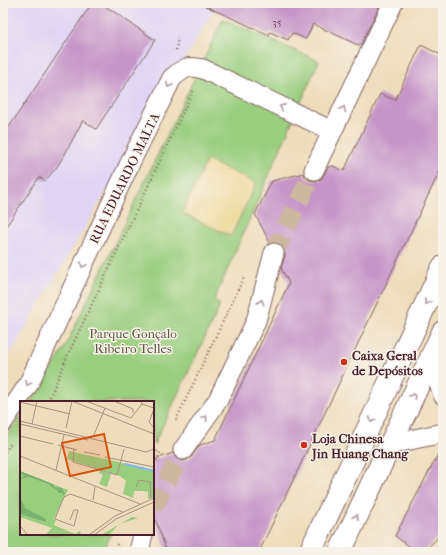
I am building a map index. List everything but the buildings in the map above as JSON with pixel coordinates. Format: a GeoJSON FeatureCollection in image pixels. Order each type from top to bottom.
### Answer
{"type":"FeatureCollection","features":[{"type":"Feature","properties":{"kind":"main road"},"geometry":{"type":"LineString","coordinates":[[310,552],[443,267]]}},
{"type":"Feature","properties":{"kind":"main road"},"geometry":{"type":"LineString","coordinates":[[340,552],[443,332]]}},
{"type":"Feature","properties":{"kind":"main road"},"geometry":{"type":"LineString","coordinates":[[358,450],[391,444]]}},
{"type":"Feature","properties":{"kind":"street"},"geometry":{"type":"LineString","coordinates":[[314,170],[325,128],[393,3]]}},
{"type":"Feature","properties":{"kind":"street","name":"RUA EDUARDO MALTA"},"geometry":{"type":"LineString","coordinates":[[3,422],[28,385],[172,78],[184,68],[196,67],[203,69],[325,128]]}},
{"type":"Feature","properties":{"kind":"street"},"geometry":{"type":"LineString","coordinates":[[183,450],[218,400],[256,321],[274,253]]}},
{"type":"Feature","properties":{"kind":"street"},"geometry":{"type":"LineString","coordinates":[[430,358],[443,395]]}},
{"type":"Feature","properties":{"kind":"street"},"geometry":{"type":"LineString","coordinates":[[391,444],[443,433]]}},
{"type":"Feature","properties":{"kind":"street"},"geometry":{"type":"LineString","coordinates":[[139,552],[143,535]]}},
{"type":"Feature","properties":{"kind":"path"},"geometry":{"type":"LineString","coordinates":[[52,401],[49,399],[65,362],[203,69]]}},
{"type":"Feature","properties":{"kind":"path"},"geometry":{"type":"LineString","coordinates":[[173,426],[245,275]]}},
{"type":"Feature","properties":{"kind":"path"},"geometry":{"type":"LineString","coordinates":[[53,379],[65,362]]}},
{"type":"Feature","properties":{"kind":"path"},"geometry":{"type":"LineString","coordinates":[[154,466],[163,446]]}},
{"type":"Feature","properties":{"kind":"path"},"geometry":{"type":"LineString","coordinates":[[154,450],[160,453]]}},
{"type":"Feature","properties":{"kind":"shaded area"},"geometry":{"type":"Polygon","coordinates":[[[3,3],[218,3],[3,366],[3,3]]]}},
{"type":"Feature","properties":{"kind":"green space","name":"Parque Gonçalo Ribeiro Telles"},"geometry":{"type":"Polygon","coordinates":[[[223,19],[319,61],[214,300],[219,304],[219,308],[154,444],[154,401],[31,401],[63,351],[223,19]]]}},
{"type":"Feature","properties":{"kind":"green space"},"geometry":{"type":"Polygon","coordinates":[[[20,416],[20,535],[111,535],[103,552],[3,552],[3,442],[20,416]]]}},
{"type":"Feature","properties":{"kind":"sand"},"geometry":{"type":"Polygon","coordinates":[[[207,160],[256,183],[231,236],[182,213],[207,160]]]}},
{"type":"Feature","properties":{"kind":"tunnel"},"geometry":{"type":"LineString","coordinates":[[274,253],[314,170]]}},
{"type":"Feature","properties":{"kind":"tunnel"},"geometry":{"type":"LineString","coordinates":[[154,505],[183,450]]}},
{"type":"Feature","properties":{"kind":"place","name":"Caixa Geral de Depósitos"},"geometry":{"type":"Point","coordinates":[344,362]}},
{"type":"Feature","properties":{"kind":"place","name":"Loja Chinesa Jin Huang Chang"},"geometry":{"type":"Point","coordinates":[304,445]}}]}
